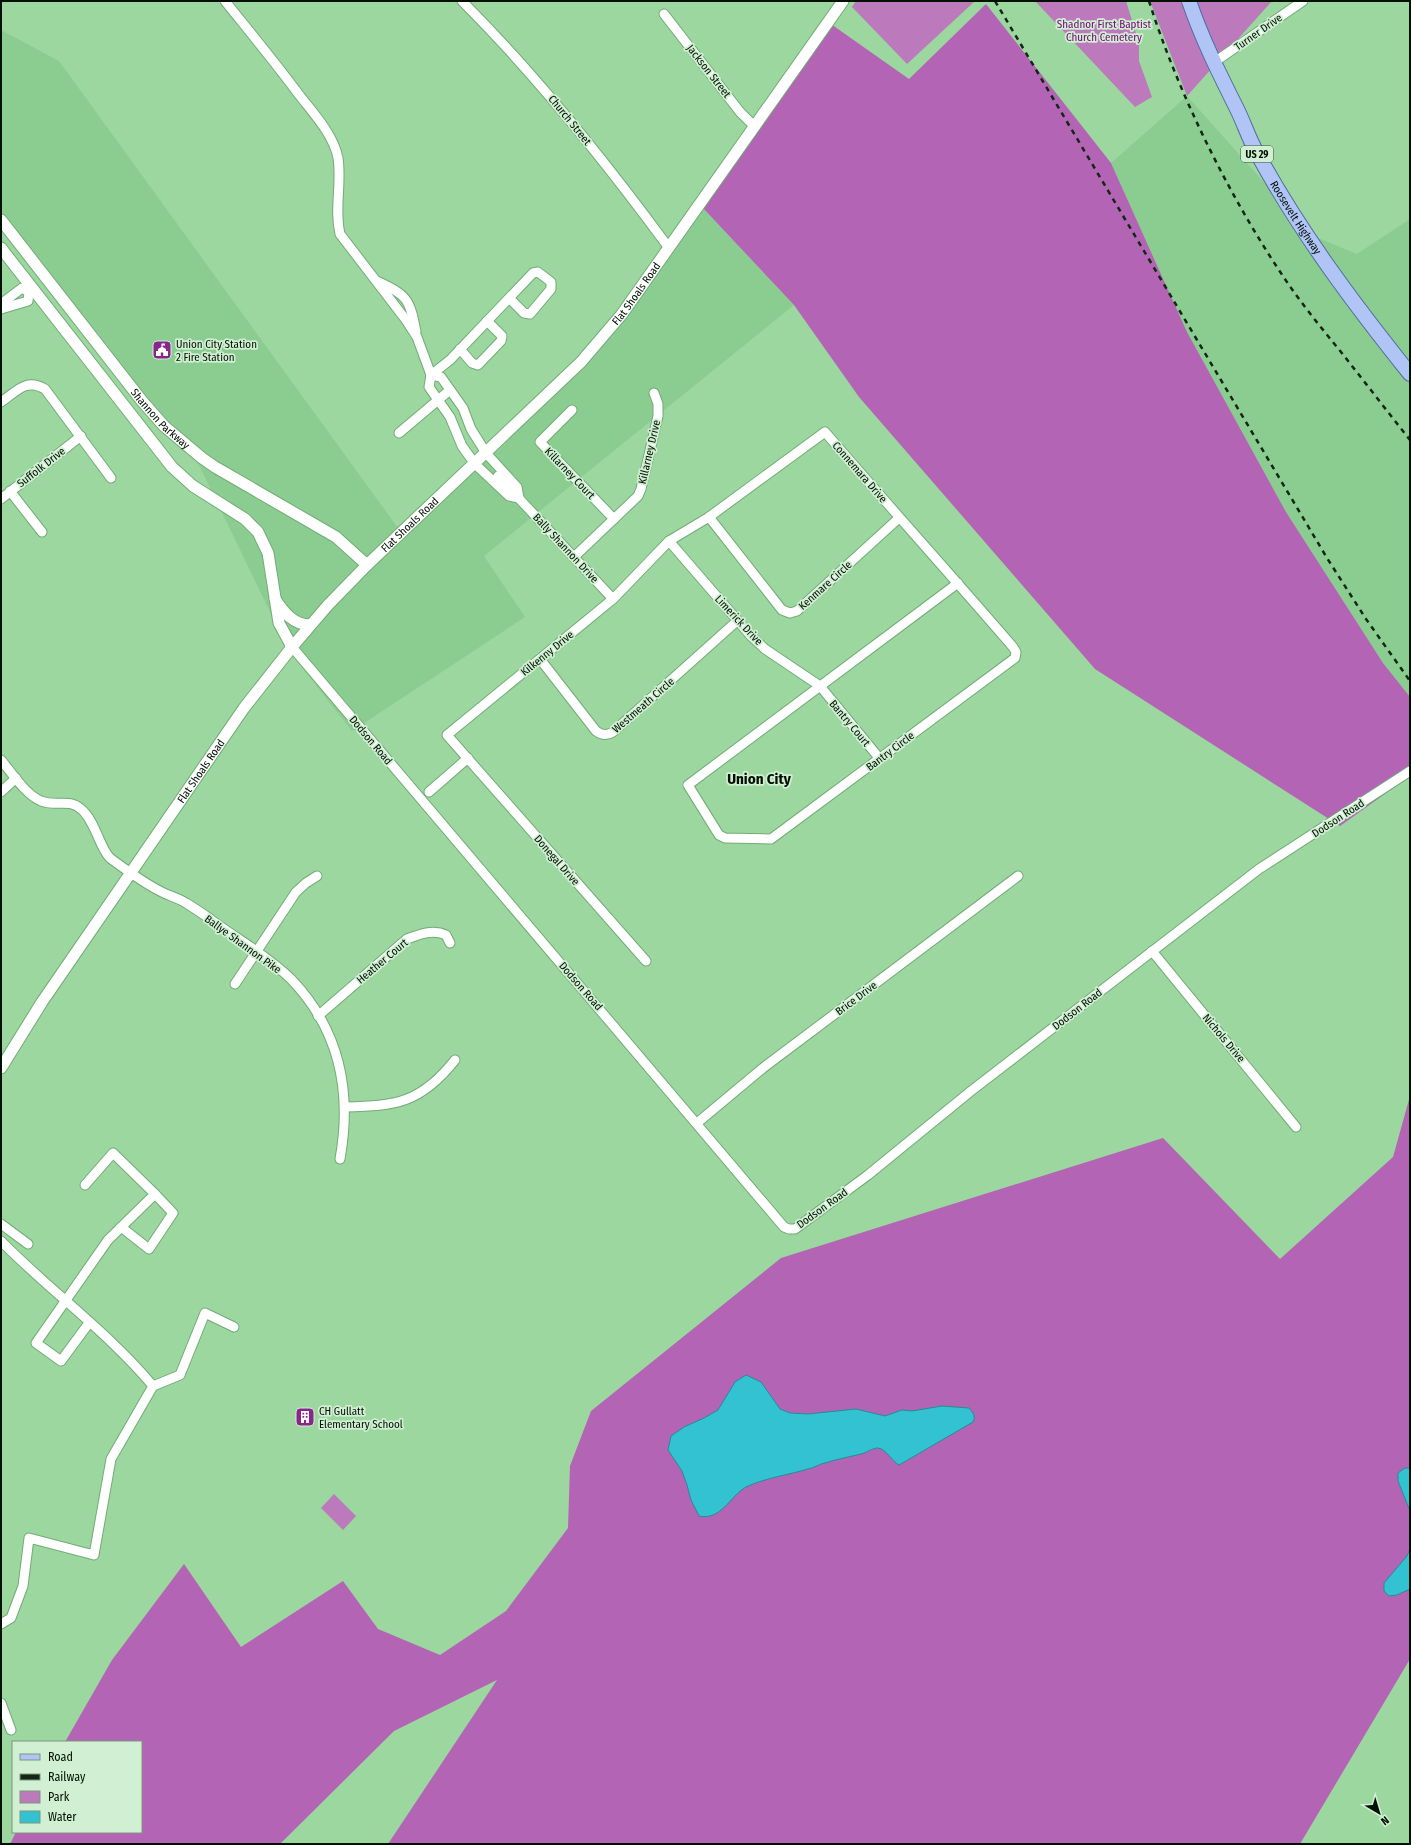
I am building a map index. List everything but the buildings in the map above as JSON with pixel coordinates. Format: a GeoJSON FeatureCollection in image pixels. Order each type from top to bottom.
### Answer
{"type":"FeatureCollection","features":[{"type":"Feature","properties":{"kind":"main road","name":"Roosevelt Highway"},"geometry":{"type":"LineString","coordinates":[[1189,1],[1213,63],[1237,109],[1256,151],[1294,216],[1347,295],[1410,374]]}},
{"type":"Feature","properties":{"kind":"street","name":"Bally Shannon Drive"},"geometry":{"type":"LineString","coordinates":[[225,1],[279,68],[333,142],[338,159],[339,188],[337,221],[340,234],[406,320],[417,337],[431,375],[429,387],[450,417],[462,446],[475,464],[517,487],[519,498],[613,598]]}},
{"type":"Feature","properties":{"kind":"street","name":"Church Street"},"geometry":{"type":"LineString","coordinates":[[462,1],[506,45],[576,126],[670,248]]}},
{"type":"Feature","properties":{"kind":"street","name":"Flat Shoals Road"},"geometry":{"type":"LineString","coordinates":[[1,1068],[42,1002],[244,708],[292,647],[310,625],[367,565],[475,464],[600,342],[670,248],[843,1]]}},
{"type":"Feature","properties":{"kind":"street","name":"Turner Drive"},"geometry":{"type":"LineString","coordinates":[[1213,63],[1303,1]]}},
{"type":"Feature","properties":{"kind":"street","name":"Jackson Street"},"geometry":{"type":"LineString","coordinates":[[664,14],[740,112],[755,127]]}},
{"type":"Feature","properties":{"kind":"street","name":"Shannon Parkway"},"geometry":{"type":"LineString","coordinates":[[1,220],[142,401],[164,426],[188,447],[215,467],[336,537],[367,565]]}},
{"type":"Feature","properties":{"kind":"street","name":"Shannon Parkway"},"geometry":{"type":"LineString","coordinates":[[1,248],[172,467],[194,486],[245,519],[258,532],[268,554],[279,623],[292,647]]}},
{"type":"Feature","properties":{"kind":"street"},"geometry":{"type":"LineString","coordinates":[[431,375],[450,360],[460,349],[533,273],[538,272],[551,282],[551,289],[530,314],[524,313],[509,298]]}},
{"type":"Feature","properties":{"kind":"street"},"geometry":{"type":"LineString","coordinates":[[1,304],[22,288],[29,292],[28,301],[1,309]]}},
{"type":"Feature","properties":{"kind":"street"},"geometry":{"type":"LineString","coordinates":[[460,349],[472,363],[478,365],[502,341],[502,336],[487,321]]}},
{"type":"Feature","properties":{"kind":"street","name":"Bally Shannon Drive"},"geometry":{"type":"LineString","coordinates":[[431,375],[441,377],[463,408],[471,429],[486,453],[508,496],[519,498]]}},
{"type":"Feature","properties":{"kind":"street"},"geometry":{"type":"LineString","coordinates":[[1,402],[25,386],[36,384],[45,389],[111,478]]}},
{"type":"Feature","properties":{"kind":"street"},"geometry":{"type":"LineString","coordinates":[[398,433],[450,390]]}},
{"type":"Feature","properties":{"kind":"street","name":"Killarney Drive"},"geometry":{"type":"LineString","coordinates":[[574,557],[638,496],[641,489],[658,416],[658,404],[654,393]]}},
{"type":"Feature","properties":{"kind":"street","name":"Killarney Court"},"geometry":{"type":"LineString","coordinates":[[572,410],[540,442],[614,519]]}},
{"type":"Feature","properties":{"kind":"street","name":"Connemara Drive"},"geometry":{"type":"LineString","coordinates":[[709,517],[825,432],[899,518],[958,583]]}},
{"type":"Feature","properties":{"kind":"street","name":"Suffolk Drive"},"geometry":{"type":"LineString","coordinates":[[1,499],[81,436]]}},
{"type":"Feature","properties":{"kind":"street"},"geometry":{"type":"LineString","coordinates":[[10,492],[42,532]]}},
{"type":"Feature","properties":{"kind":"street","name":"Kenmare Circle"},"geometry":{"type":"LineString","coordinates":[[709,517],[782,610],[790,613],[797,611],[899,518]]}},
{"type":"Feature","properties":{"kind":"street","name":"Kilkenny Drive"},"geometry":{"type":"LineString","coordinates":[[468,758],[447,735],[613,598],[669,541],[709,517]]}},
{"type":"Feature","properties":{"kind":"street","name":"Limerick Drive"},"geometry":{"type":"LineString","coordinates":[[669,541],[737,621],[765,649],[820,686]]}},
{"type":"Feature","properties":{"kind":"street","name":"Bantry Circle"},"geometry":{"type":"LineString","coordinates":[[958,583],[1016,652],[1015,658],[771,839],[725,838],[719,835],[688,785],[820,686],[958,583]]}},
{"type":"Feature","properties":{"kind":"street"},"geometry":{"type":"LineString","coordinates":[[274,597],[290,618],[300,624],[310,625]]}},
{"type":"Feature","properties":{"kind":"street","name":"Westmeath Circle"},"geometry":{"type":"LineString","coordinates":[[540,659],[596,731],[602,735],[608,735],[737,621]]}},
{"type":"Feature","properties":{"kind":"street","name":"Dodson Road"},"geometry":{"type":"LineString","coordinates":[[292,647],[784,1227],[789,1229],[795,1229],[868,1175],[971,1091],[1259,869],[1410,771]]}},
{"type":"Feature","properties":{"kind":"street","name":"Bantry Court"},"geometry":{"type":"LineString","coordinates":[[820,686],[880,759]]}},
{"type":"Feature","properties":{"kind":"street"},"geometry":{"type":"LineString","coordinates":[[429,792],[468,758]]}},
{"type":"Feature","properties":{"kind":"street","name":"Donegal Drive"},"geometry":{"type":"LineString","coordinates":[[468,758],[646,961]]}},
{"type":"Feature","properties":{"kind":"street","name":"Ballye Shannon Pike"},"geometry":{"type":"LineString","coordinates":[[1,760],[30,794],[41,801],[54,804],[71,802],[81,809],[89,817],[109,856],[166,894],[184,902],[256,951],[291,980],[306,997],[318,1016],[337,1056],[343,1086],[345,1107],[344,1133],[340,1159]]}},
{"type":"Feature","properties":{"kind":"street"},"geometry":{"type":"LineString","coordinates":[[1,792],[16,778]]}},
{"type":"Feature","properties":{"kind":"street"},"geometry":{"type":"LineString","coordinates":[[234,984],[296,892],[317,876]]}},
{"type":"Feature","properties":{"kind":"street","name":"Brice Drive"},"geometry":{"type":"LineString","coordinates":[[697,1123],[763,1068],[1018,876]]}},
{"type":"Feature","properties":{"kind":"street","name":"Heather Court"},"geometry":{"type":"LineString","coordinates":[[318,1016],[407,939],[422,933],[439,932],[446,935],[450,943]]}},
{"type":"Feature","properties":{"kind":"street","name":"Nichols Drive"},"geometry":{"type":"LineString","coordinates":[[1152,951],[1296,1127]]}},
{"type":"Feature","properties":{"kind":"street"},"geometry":{"type":"LineString","coordinates":[[345,1107],[380,1106],[408,1099],[434,1083],[454,1060]]}},
{"type":"Feature","properties":{"kind":"street"},"geometry":{"type":"LineString","coordinates":[[85,1185],[113,1153],[173,1213],[149,1248],[121,1227]]}},
{"type":"Feature","properties":{"kind":"street"},"geometry":{"type":"LineString","coordinates":[[89,1323],[61,1361],[36,1343],[108,1240],[155,1194]]}},
{"type":"Feature","properties":{"kind":"street"},"geometry":{"type":"LineString","coordinates":[[1,1224],[28,1244]]}},
{"type":"Feature","properties":{"kind":"street"},"geometry":{"type":"LineString","coordinates":[[1,1241],[135,1364],[154,1386]]}},
{"type":"Feature","properties":{"kind":"street"},"geometry":{"type":"LineString","coordinates":[[1,1624],[10,1618],[23,1586],[29,1538],[94,1555],[111,1459],[154,1386],[180,1375],[205,1313],[234,1327]]}},
{"type":"Feature","properties":{"kind":"street"},"geometry":{"type":"LineString","coordinates":[[1,1703],[11,1730]]}},
{"type":"Feature","properties":{"kind":"shaded area"},"geometry":{"type":"Polygon","coordinates":[[[986,4],[1111,163],[1187,332],[1286,512],[1383,663],[1410,697],[1410,776],[1340,826],[1095,669],[859,397],[794,305],[702,207],[828,22],[909,79],[986,4]]]}},
{"type":"Feature","properties":{"kind":"shaded area"},"geometry":{"type":"Polygon","coordinates":[[[1,30],[59,61],[403,535],[602,343],[702,207],[794,305],[484,556],[525,617],[352,731],[289,651],[199,465],[58,304],[1,227],[1,30]]]}},
{"type":"Feature","properties":{"kind":"shaded area"},"geometry":{"type":"Polygon","coordinates":[[[1187,96],[1311,235],[1357,254],[1410,219],[1410,697],[1383,663],[1286,512],[1187,332],[1111,163],[1187,96]]]}},
{"type":"Feature","properties":{"kind":"shaded area"},"geometry":{"type":"Polygon","coordinates":[[[1410,1096],[1410,1659],[1300,1844],[388,1844],[497,1680],[394,1731],[280,1844],[10,1844],[16,1833],[142,1833],[142,1741],[66,1741],[112,1660],[184,1564],[241,1647],[343,1581],[378,1629],[440,1655],[506,1611],[568,1528],[570,1466],[591,1411],[781,1258],[1163,1138],[1280,1259],[1393,1157],[1410,1096]]]}},
{"type":"Feature","properties":{"kind":"green space"},"geometry":{"type":"Polygon","coordinates":[[[856,1],[975,1],[907,64],[852,7],[856,1]]]}},
{"type":"Feature","properties":{"kind":"green space","name":"Shadnor First Baptist Church Cemetery"},"geometry":{"type":"Polygon","coordinates":[[[1035,1],[1126,1],[1139,43],[1139,61],[1152,97],[1135,107],[1035,1]]]}},
{"type":"Feature","properties":{"kind":"green space"},"geometry":{"type":"Polygon","coordinates":[[[1150,1],[1272,1],[1187,96],[1150,1]]]}},
{"type":"Feature","properties":{"kind":"green space"},"geometry":{"type":"Polygon","coordinates":[[[334,1494],[356,1516],[343,1530],[321,1508],[334,1494]]]}},
{"type":"Feature","properties":{"kind":"water"},"geometry":{"type":"Polygon","coordinates":[[[746,1375],[761,1382],[780,1409],[790,1413],[808,1414],[856,1409],[885,1416],[902,1410],[912,1411],[942,1406],[969,1408],[974,1415],[974,1420],[973,1422],[899,1465],[884,1451],[876,1448],[753,1484],[740,1491],[725,1507],[713,1515],[707,1517],[699,1516],[691,1500],[682,1471],[668,1450],[671,1436],[684,1427],[718,1410],[735,1382],[746,1375]]]}},
{"type":"Feature","properties":{"kind":"water"},"geometry":{"type":"Polygon","coordinates":[[[1405,1468],[1410,1468],[1410,1511],[1398,1481],[1398,1473],[1405,1468]]]}},
{"type":"Feature","properties":{"kind":"water"},"geometry":{"type":"Polygon","coordinates":[[[1410,1549],[1410,1589],[1397,1595],[1389,1596],[1384,1591],[1384,1583],[1407,1556],[1410,1549]]]}},
{"type":"Feature","properties":{"kind":"railway"},"geometry":{"type":"LineString","coordinates":[[995,1],[1327,558],[1366,619],[1410,681]]}},
{"type":"Feature","properties":{"kind":"railway"},"geometry":{"type":"LineString","coordinates":[[1149,1],[1161,37],[1191,111],[1247,219],[1301,302],[1410,440]]}},
{"type":"Feature","properties":{"kind":"place","name":"Union City Station 2 Fire Station"},"geometry":{"type":"Point","coordinates":[162,350]}},
{"type":"Feature","properties":{"kind":"place","name":"CH Gullatt Elementary School"},"geometry":{"type":"Point","coordinates":[305,1417]}},
{"type":"Feature","properties":{"kind":"district","name":"Union City"},"geometry":{"type":"Point","coordinates":[759,779]}}]}
